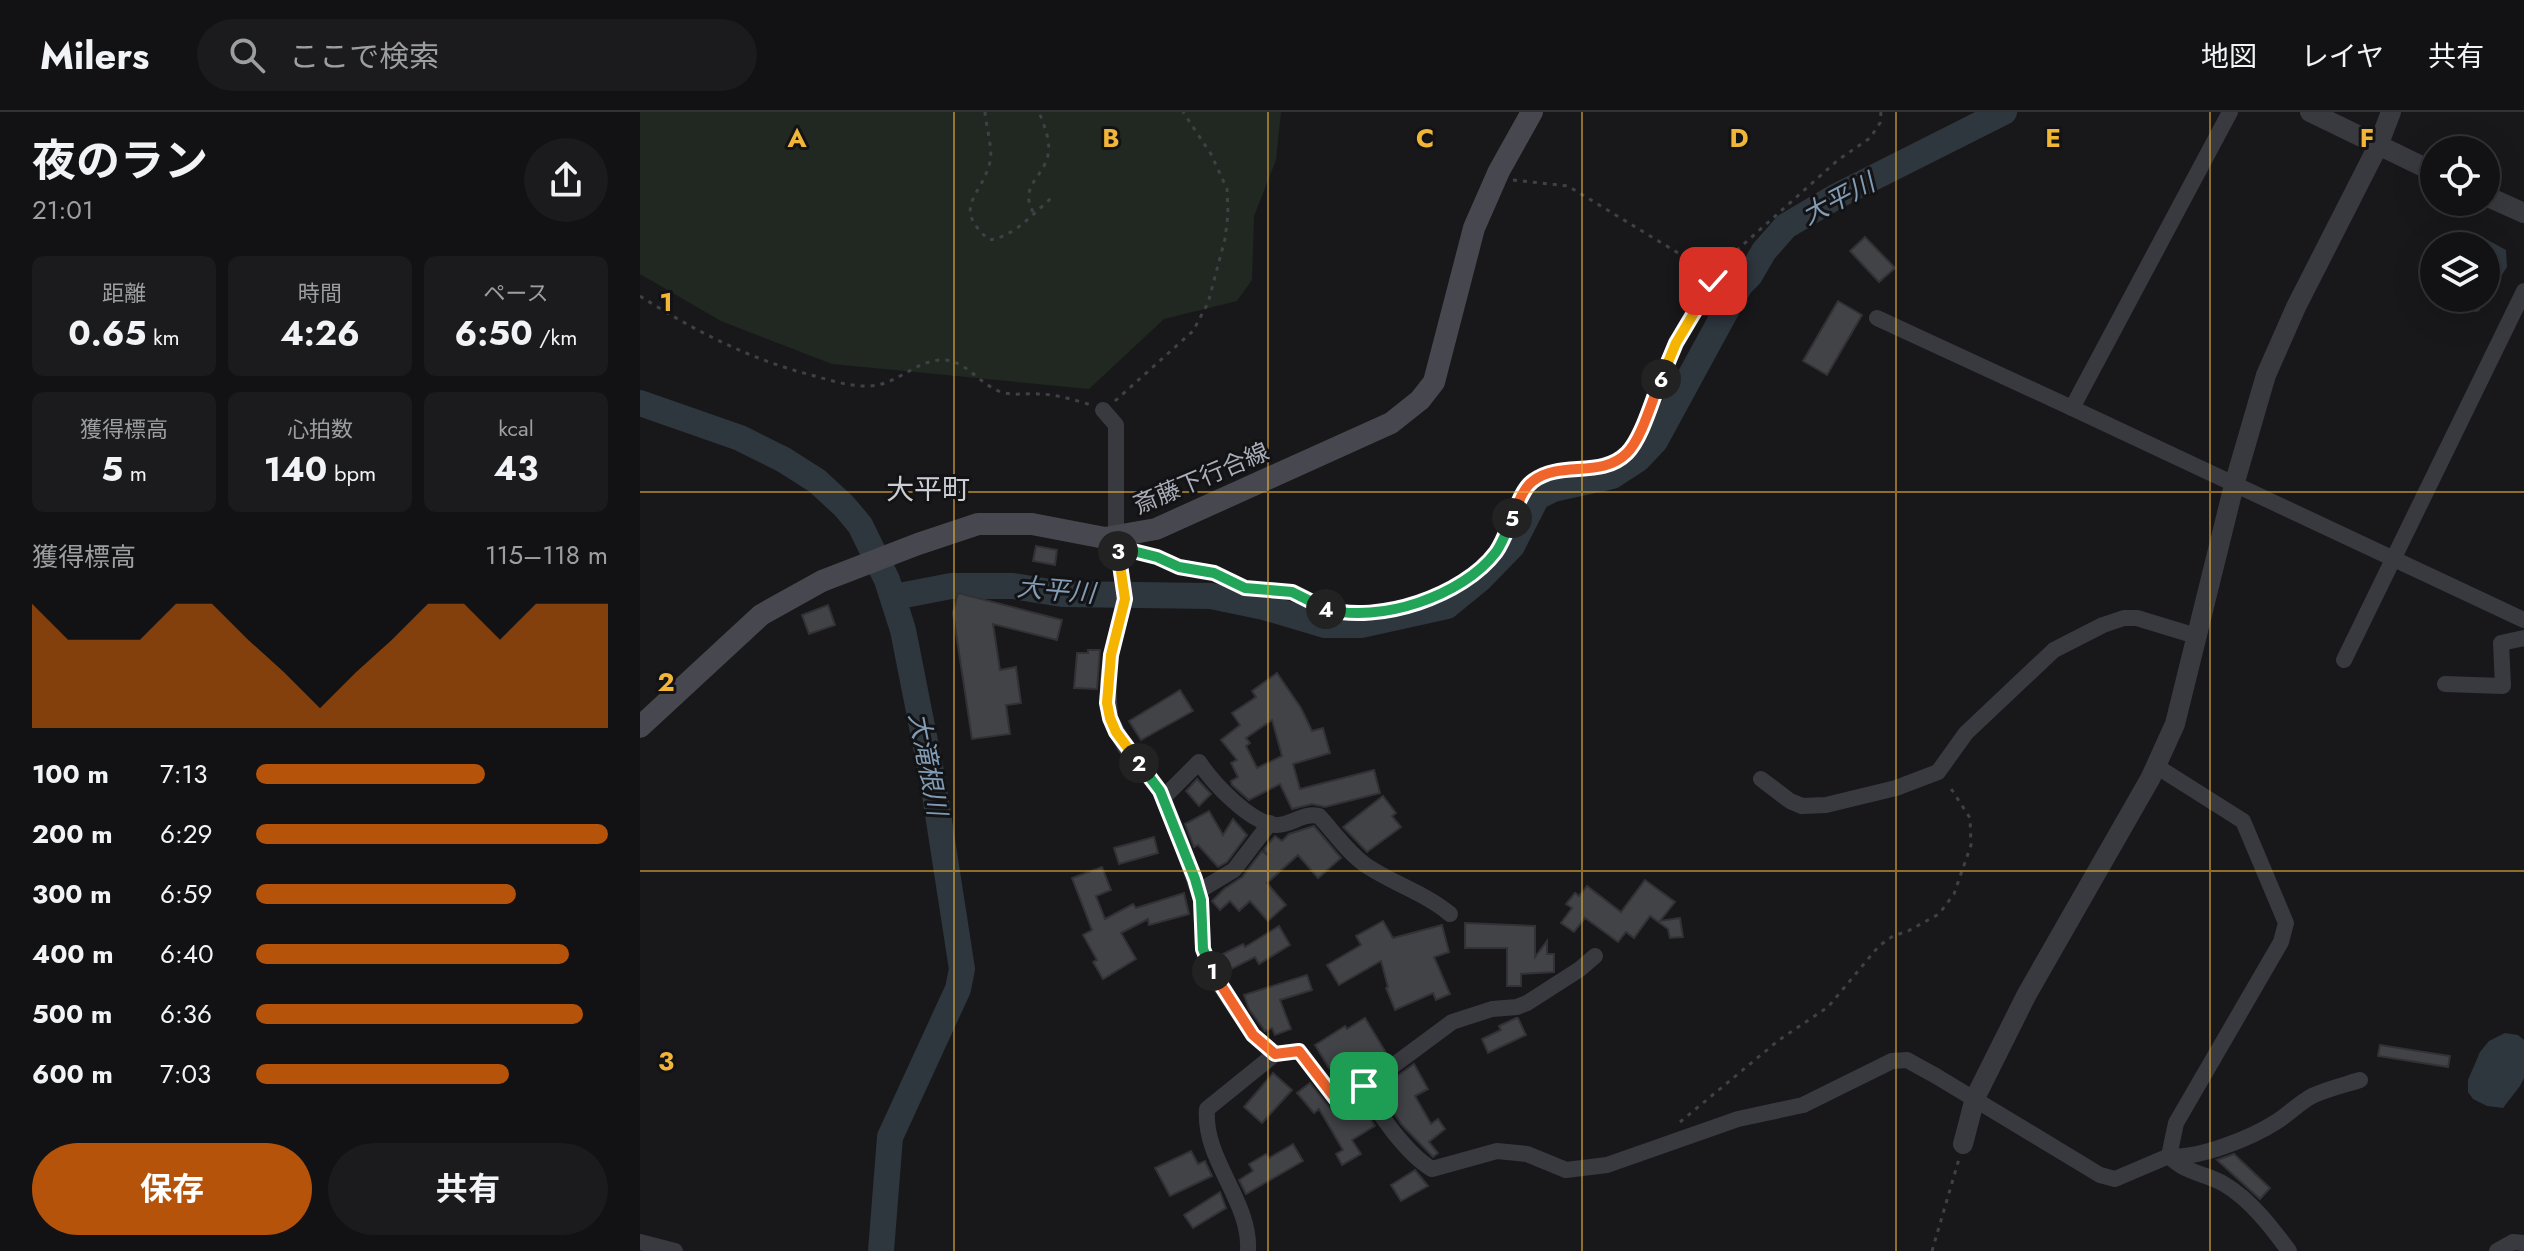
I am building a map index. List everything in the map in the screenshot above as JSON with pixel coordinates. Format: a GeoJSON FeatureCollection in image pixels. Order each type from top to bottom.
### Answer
{"type":"FeatureCollection","features":[{"type":"Feature","properties":{"kind":"main road","name":"斎藤下行合線"},"geometry":{"type":"LineString","coordinates":[[640,727],[761,615],[829,578],[971,526],[994,523],[1032,524],[1116,542],[1171,523],[1391,423],[1420,400],[1434,382],[1474,228],[1497,175],[1532,112]]}},
{"type":"Feature","properties":{"kind":"street"},"geometry":{"type":"LineString","coordinates":[[2072,408],[2230,112]]}},
{"type":"Feature","properties":{"kind":"street"},"geometry":{"type":"LineString","coordinates":[[2310,112],[2420,166]]}},
{"type":"Feature","properties":{"kind":"street"},"geometry":{"type":"LineString","coordinates":[[1963,1144],[1975,1098],[2027,994],[2156,766],[2175,724],[2234,485],[2266,375],[2296,307],[2378,146],[2391,112]]}},
{"type":"Feature","properties":{"kind":"street"},"geometry":{"type":"LineString","coordinates":[[2500,202],[2524,213]]}},
{"type":"Feature","properties":{"kind":"street"},"geometry":{"type":"LineString","coordinates":[[2344,660],[2524,291]]}},
{"type":"Feature","properties":{"kind":"street"},"geometry":{"type":"LineString","coordinates":[[1877,318],[2524,620]]}},
{"type":"Feature","properties":{"kind":"street"},"geometry":{"type":"LineString","coordinates":[[1103,410],[1116,425],[1116,542],[1125,599],[1111,655],[1108,681],[1110,718],[1125,747],[1152,779],[1163,798],[1199,891],[1203,949],[1214,976],[1253,1035],[1275,1054]]}},
{"type":"Feature","properties":{"kind":"street"},"geometry":{"type":"LineString","coordinates":[[1761,779],[1790,801],[1802,806],[1826,805],[1907,784],[1938,772],[1966,733],[2054,650],[2124,618],[2161,623],[2196,636]]}},
{"type":"Feature","properties":{"kind":"street"},"geometry":{"type":"LineString","coordinates":[[2445,684],[2503,686],[2501,643],[2524,638]]}},
{"type":"Feature","properties":{"kind":"street"},"geometry":{"type":"LineString","coordinates":[[1163,798],[1199,762],[1211,780],[1247,811],[1277,825],[1306,815],[1319,816],[1365,865],[1436,903],[1450,914]]}},
{"type":"Feature","properties":{"kind":"street"},"geometry":{"type":"LineString","coordinates":[[2156,766],[2243,821],[2286,923],[2281,942],[2176,1123],[2169,1156]]}},
{"type":"Feature","properties":{"kind":"street"},"geometry":{"type":"LineString","coordinates":[[1199,891],[1234,870],[1270,823]]}},
{"type":"Feature","properties":{"kind":"street"},"geometry":{"type":"LineString","coordinates":[[1248,1251],[1245,1223],[1205,1128],[1207,1109],[1275,1054],[1299,1051],[1338,1102],[1452,1022],[1492,1009],[1527,1003],[1595,956]]}},
{"type":"Feature","properties":{"kind":"street"},"geometry":{"type":"LineString","coordinates":[[1364,1086],[1370,1099],[1398,1135],[1422,1163],[1432,1169],[1497,1151],[1527,1154],[1566,1170],[1607,1165],[1738,1119],[1803,1105],[1892,1061],[1907,1060],[2108,1179],[2115,1179],[2169,1156],[2179,1158],[2237,1140],[2279,1121],[2309,1098],[2360,1080]]}},
{"type":"Feature","properties":{"kind":"street"},"geometry":{"type":"LineString","coordinates":[[2169,1156],[2181,1168],[2224,1184],[2253,1208],[2289,1251]]}},
{"type":"Feature","properties":{"kind":"street"},"geometry":{"type":"LineString","coordinates":[[640,1242],[675,1251]]}},
{"type":"Feature","properties":{"kind":"street"},"geometry":{"type":"LineString","coordinates":[[2497,1251],[2513,1242],[2524,1243]]}},
{"type":"Feature","properties":{"kind":"path"},"geometry":{"type":"LineString","coordinates":[[985,112],[990,161],[971,204],[971,221],[989,240],[999,238],[1018,229],[1054,196]]}},
{"type":"Feature","properties":{"kind":"path"},"geometry":{"type":"LineString","coordinates":[[1033,212],[1028,203],[1031,185],[1048,154],[1046,132],[1039,112]]}},
{"type":"Feature","properties":{"kind":"path"},"geometry":{"type":"LineString","coordinates":[[640,296],[724,345],[831,381],[876,386],[928,362],[944,360],[958,362],[971,375],[999,392],[1076,400],[1103,410],[1177,348],[1193,331],[1208,303],[1225,239],[1227,189],[1211,154],[1183,112]]}},
{"type":"Feature","properties":{"kind":"path"},"geometry":{"type":"LineString","coordinates":[[1116,542],[1179,567],[1214,573],[1245,588],[1292,592],[1334,611],[1383,611],[1418,603],[1445,591],[1486,564],[1498,550],[1519,502],[1533,481],[1556,472],[1599,468],[1628,452],[1636,442],[1676,343],[1716,276],[1736,251],[1838,160],[1870,138],[1880,123],[1881,112]]}},
{"type":"Feature","properties":{"kind":"path"},"geometry":{"type":"LineString","coordinates":[[1497,175],[1510,180],[1568,186],[1716,276]]}},
{"type":"Feature","properties":{"kind":"path"},"geometry":{"type":"LineString","coordinates":[[1677,1141],[1677,1124],[1693,1109],[1779,1040],[1828,1007],[1879,946],[1893,936],[1931,920],[1954,894],[1968,858],[1972,825],[1962,802],[1938,772]]}},
{"type":"Feature","properties":{"kind":"path"},"geometry":{"type":"LineString","coordinates":[[1932,1251],[1963,1144]]}},
{"type":"Feature","properties":{"kind":"shaded area"},"geometry":{"type":"Polygon","coordinates":[[[640,112],[1281,112],[1276,160],[1254,216],[1252,280],[1237,301],[1164,319],[1089,389],[832,364],[721,321],[640,274],[640,112]]]}},
{"type":"Feature","properties":{"kind":"shaded area"},"geometry":{"type":"Polygon","coordinates":[[[2500,247],[2506,250],[2507,267],[2500,278],[2500,247]]]}},
{"type":"Feature","properties":{"kind":"shaded area"},"geometry":{"type":"Polygon","coordinates":[[[2505,1033],[2518,1035],[2524,1040],[2524,1078],[2503,1108],[2487,1106],[2473,1099],[2468,1092],[2468,1080],[2480,1052],[2489,1041],[2505,1033]]]}},
{"type":"Feature","properties":{"kind":"building"},"geometry":{"type":"Polygon","coordinates":[[[1865,237],[1895,268],[1879,282],[1850,251],[1865,237]]]}},
{"type":"Feature","properties":{"kind":"building"},"geometry":{"type":"Polygon","coordinates":[[[1838,301],[1862,315],[1827,375],[1803,361],[1838,301]]]}},
{"type":"Feature","properties":{"kind":"building"},"geometry":{"type":"Polygon","coordinates":[[[1036,546],[1057,550],[1055,565],[1033,561],[1036,546]]]}},
{"type":"Feature","properties":{"kind":"building"},"geometry":{"type":"Polygon","coordinates":[[[958,593],[1062,620],[1057,640],[993,624],[1000,670],[1016,667],[1021,703],[1006,705],[1010,734],[972,739],[953,613],[958,593]]]}},
{"type":"Feature","properties":{"kind":"building"},"geometry":{"type":"Polygon","coordinates":[[[828,605],[835,625],[809,634],[802,615],[828,605]]]}},
{"type":"Feature","properties":{"kind":"building"},"geometry":{"type":"Polygon","coordinates":[[[1088,650],[1100,650],[1097,689],[1074,688],[1077,653],[1088,653],[1088,650]]]}},
{"type":"Feature","properties":{"kind":"building"},"geometry":{"type":"Polygon","coordinates":[[[1277,673],[1301,708],[1312,731],[1323,728],[1330,753],[1293,764],[1300,789],[1374,770],[1380,793],[1325,807],[1312,804],[1292,809],[1280,784],[1249,800],[1232,785],[1231,781],[1238,777],[1231,763],[1237,760],[1221,740],[1240,725],[1232,713],[1256,697],[1252,691],[1277,673]],[[1272,720],[1246,738],[1250,743],[1246,746],[1257,768],[1282,756],[1272,720]]]}},
{"type":"Feature","properties":{"kind":"building"},"geometry":{"type":"Polygon","coordinates":[[[1180,690],[1193,711],[1141,740],[1129,721],[1180,690]]]}},
{"type":"Feature","properties":{"kind":"building"},"geometry":{"type":"Polygon","coordinates":[[[1197,779],[1211,794],[1199,806],[1186,791],[1197,779]]]}},
{"type":"Feature","properties":{"kind":"building"},"geometry":{"type":"Polygon","coordinates":[[[1383,796],[1396,813],[1392,816],[1401,827],[1367,852],[1343,827],[1383,796]]]}},
{"type":"Feature","properties":{"kind":"building"},"geometry":{"type":"Polygon","coordinates":[[[1209,811],[1223,835],[1233,819],[1247,835],[1227,862],[1218,867],[1198,845],[1194,847],[1185,824],[1209,811]]]}},
{"type":"Feature","properties":{"kind":"building"},"geometry":{"type":"Polygon","coordinates":[[[1314,826],[1341,858],[1318,878],[1298,855],[1267,883],[1286,905],[1268,921],[1250,901],[1239,911],[1230,901],[1220,910],[1212,901],[1242,877],[1262,851],[1267,855],[1264,849],[1275,836],[1282,841],[1289,834],[1314,826]]]}},
{"type":"Feature","properties":{"kind":"building"},"geometry":{"type":"Polygon","coordinates":[[[1154,837],[1158,853],[1119,864],[1114,848],[1154,837]]]}},
{"type":"Feature","properties":{"kind":"building"},"geometry":{"type":"Polygon","coordinates":[[[1102,867],[1111,890],[1096,896],[1105,919],[1133,904],[1136,908],[1184,893],[1189,914],[1149,925],[1148,919],[1121,933],[1136,959],[1103,979],[1093,962],[1097,960],[1083,935],[1092,930],[1072,878],[1102,867]]]}},
{"type":"Feature","properties":{"kind":"building"},"geometry":{"type":"Polygon","coordinates":[[[1645,880],[1675,902],[1660,921],[1680,918],[1683,937],[1670,938],[1668,929],[1650,916],[1634,938],[1626,932],[1618,942],[1585,918],[1574,932],[1561,923],[1572,908],[1566,904],[1575,893],[1579,896],[1587,886],[1621,912],[1645,880]]]}},
{"type":"Feature","properties":{"kind":"building"},"geometry":{"type":"Polygon","coordinates":[[[1383,921],[1393,938],[1442,925],[1449,952],[1434,957],[1450,994],[1436,1000],[1433,993],[1395,1010],[1386,988],[1381,961],[1339,985],[1327,965],[1361,945],[1356,936],[1383,921]]]}},
{"type":"Feature","properties":{"kind":"building"},"geometry":{"type":"Polygon","coordinates":[[[1465,923],[1535,926],[1535,957],[1547,941],[1547,954],[1554,954],[1554,972],[1521,974],[1521,986],[1507,986],[1507,948],[1465,948],[1465,923]]]}},
{"type":"Feature","properties":{"kind":"building"},"geometry":{"type":"Polygon","coordinates":[[[1279,926],[1290,945],[1259,964],[1255,957],[1231,969],[1223,954],[1243,944],[1245,947],[1279,926]]]}},
{"type":"Feature","properties":{"kind":"building"},"geometry":{"type":"Polygon","coordinates":[[[1307,975],[1312,990],[1280,1000],[1291,1029],[1275,1035],[1272,1028],[1265,1031],[1249,1009],[1244,995],[1307,975]]]}},
{"type":"Feature","properties":{"kind":"building"},"geometry":{"type":"Polygon","coordinates":[[[1365,1018],[1388,1056],[1360,1075],[1348,1056],[1329,1068],[1315,1045],[1345,1026],[1347,1029],[1365,1018]]]}},
{"type":"Feature","properties":{"kind":"building"},"geometry":{"type":"Polygon","coordinates":[[[1516,1018],[1526,1035],[1488,1053],[1482,1039],[1516,1018]]]}},
{"type":"Feature","properties":{"kind":"building"},"geometry":{"type":"Polygon","coordinates":[[[2380,1045],[2450,1056],[2448,1067],[2378,1056],[2380,1045]]]}},
{"type":"Feature","properties":{"kind":"building"},"geometry":{"type":"Polygon","coordinates":[[[1414,1064],[1428,1089],[1415,1096],[1431,1124],[1438,1119],[1445,1129],[1429,1142],[1438,1153],[1433,1157],[1402,1125],[1380,1088],[1414,1064]]]}},
{"type":"Feature","properties":{"kind":"building"},"geometry":{"type":"Polygon","coordinates":[[[1273,1073],[1292,1090],[1262,1123],[1244,1107],[1273,1073]]]}},
{"type":"Feature","properties":{"kind":"building"},"geometry":{"type":"Polygon","coordinates":[[[1310,1083],[1333,1112],[1343,1116],[1355,1108],[1361,1118],[1368,1115],[1375,1126],[1352,1140],[1361,1154],[1342,1165],[1336,1154],[1343,1150],[1319,1109],[1314,1113],[1297,1093],[1310,1083]]]}},
{"type":"Feature","properties":{"kind":"building"},"geometry":{"type":"Polygon","coordinates":[[[1293,1144],[1303,1161],[1246,1194],[1239,1180],[1253,1171],[1249,1164],[1266,1154],[1269,1158],[1293,1144]]]}},
{"type":"Feature","properties":{"kind":"building"},"geometry":{"type":"Polygon","coordinates":[[[1191,1151],[1198,1164],[1205,1161],[1212,1176],[1170,1196],[1155,1168],[1191,1151]]]}},
{"type":"Feature","properties":{"kind":"building"},"geometry":{"type":"Polygon","coordinates":[[[2234,1154],[2270,1188],[2260,1199],[2217,1160],[2234,1154]]]}},
{"type":"Feature","properties":{"kind":"building"},"geometry":{"type":"Polygon","coordinates":[[[1415,1170],[1428,1186],[1401,1201],[1391,1185],[1415,1170]]]}},
{"type":"Feature","properties":{"kind":"building"},"geometry":{"type":"Polygon","coordinates":[[[1220,1192],[1226,1208],[1193,1228],[1184,1215],[1220,1192]]]}},
{"type":"Feature","properties":{"kind":"waterway","name":"大平川"},"geometry":{"type":"LineString","coordinates":[[894,597],[951,586],[1013,586],[1062,594],[1211,596],[1264,607],[1325,625],[1361,625],[1447,606],[1480,579],[1512,546],[1537,497],[1553,489],[1612,476],[1638,459],[1655,441],[1740,285],[1786,226],[1837,196],[2004,112]]}},
{"type":"Feature","properties":{"kind":"waterway","name":"大滝根川"},"geometry":{"type":"LineString","coordinates":[[640,403],[740,438],[817,481],[860,525],[887,580],[903,630],[933,782],[962,969],[958,989],[890,1137],[881,1251]]}},
{"type":"Feature","properties":{"kind":"district","name":"大平町"},"geometry":{"type":"Point","coordinates":[928,489]}},
{"type":"Feature","properties":{"kind":"route"},"geometry":{"type":"LineString","coordinates":[[1364,1086],[1338,1102],[1299,1051],[1275,1054],[1253,1035],[1214,976],[1203,949],[1201,900],[1184,850],[1160,791],[1125,747],[1110,718],[1107,703],[1111,655],[1125,599],[1117,547],[1157,557],[1179,567],[1214,573],[1245,588],[1292,592],[1334,611],[1383,611],[1418,603],[1445,591],[1486,564],[1498,550],[1519,502],[1533,481],[1556,472],[1599,468],[1628,452],[1636,442],[1676,343],[1713,281]]}}]}
